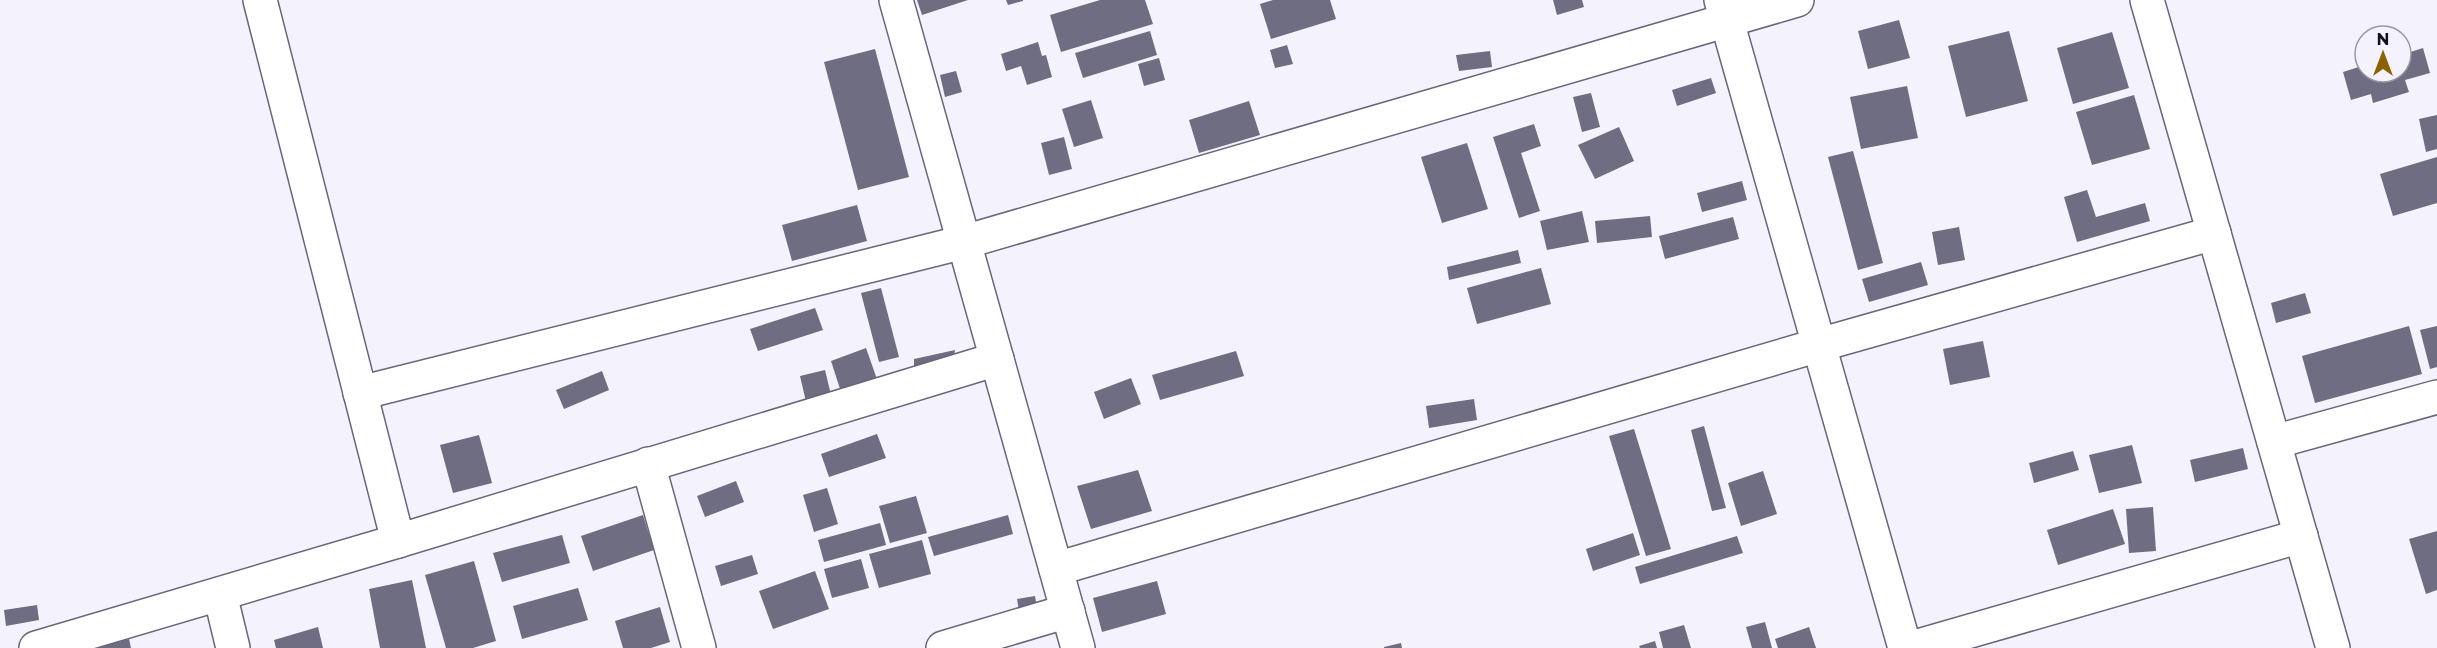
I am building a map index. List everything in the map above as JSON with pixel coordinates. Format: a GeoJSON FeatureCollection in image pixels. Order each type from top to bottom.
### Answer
{"type":"FeatureCollection","features":[{"type":"Feature","properties":{"kind":"street"},"geometry":{"type":"LineString","coordinates":[[260,0],[398,541]]}},
{"type":"Feature","properties":{"kind":"street"},"geometry":{"type":"LineString","coordinates":[[896,0],[1078,648]]}},
{"type":"Feature","properties":{"kind":"street"},"geometry":{"type":"LineString","coordinates":[[360,393],[964,242],[1724,10],[1797,0]]}},
{"type":"Feature","properties":{"kind":"street"},"geometry":{"type":"LineString","coordinates":[[2147,0],[2333,648]]}},
{"type":"Feature","properties":{"kind":"street"},"geometry":{"type":"LineString","coordinates":[[1724,10],[1905,648]]}},
{"type":"Feature","properties":{"kind":"street"},"geometry":{"type":"LineString","coordinates":[[1056,569],[1819,345],[2214,233]]}},
{"type":"Feature","properties":{"kind":"street"},"geometry":{"type":"LineString","coordinates":[[36,648],[997,359]]}},
{"type":"Feature","properties":{"kind":"street"},"geometry":{"type":"LineString","coordinates":[[2274,442],[2437,397]]}},
{"type":"Feature","properties":{"kind":"street"},"geometry":{"type":"LineString","coordinates":[[648,464],[699,648]]}},
{"type":"Feature","properties":{"kind":"street"},"geometry":{"type":"LineString","coordinates":[[1911,648],[2301,536]]}},
{"type":"Feature","properties":{"kind":"street"},"geometry":{"type":"LineString","coordinates":[[220,594],[233,648]]}},
{"type":"Feature","properties":{"kind":"street"},"geometry":{"type":"LineString","coordinates":[[944,648],[1068,611]]}},
{"type":"Feature","properties":{"kind":"building"},"geometry":{"type":"Polygon","coordinates":[[[917,0],[968,0],[922,15],[917,0]]]}},
{"type":"Feature","properties":{"kind":"building"},"geometry":{"type":"Polygon","coordinates":[[[1006,0],[1023,0],[1023,1],[1008,5],[1006,0]]]}},
{"type":"Feature","properties":{"kind":"building"},"geometry":{"type":"Polygon","coordinates":[[[1100,0],[1145,0],[1153,24],[1061,52],[1050,15],[1100,0]]]}},
{"type":"Feature","properties":{"kind":"building"},"geometry":{"type":"Polygon","coordinates":[[[1273,0],[1330,0],[1336,19],[1271,39],[1260,4],[1273,0]]]}},
{"type":"Feature","properties":{"kind":"building"},"geometry":{"type":"Polygon","coordinates":[[[1553,0],[1582,0],[1584,7],[1557,15],[1553,0]]]}},
{"type":"Feature","properties":{"kind":"building"},"geometry":{"type":"Polygon","coordinates":[[[1899,20],[1910,58],[1868,69],[1858,31],[1899,20]]]}},
{"type":"Feature","properties":{"kind":"building"},"geometry":{"type":"Polygon","coordinates":[[[1150,31],[1157,55],[1083,78],[1075,53],[1150,31]]]}},
{"type":"Feature","properties":{"kind":"building"},"geometry":{"type":"Polygon","coordinates":[[[2009,31],[2028,101],[1966,117],[1948,46],[2009,31]]]}},
{"type":"Feature","properties":{"kind":"building"},"geometry":{"type":"Polygon","coordinates":[[[2112,32],[2129,88],[2073,104],[2057,48],[2112,32]]]}},
{"type":"Feature","properties":{"kind":"building"},"geometry":{"type":"Polygon","coordinates":[[[1038,42],[1042,56],[1046,55],[1052,77],[1027,85],[1021,66],[1006,71],[1001,54],[1038,42]]]}},
{"type":"Feature","properties":{"kind":"building"},"geometry":{"type":"Polygon","coordinates":[[[1287,45],[1293,64],[1275,68],[1270,50],[1287,45]]]}},
{"type":"Feature","properties":{"kind":"building"},"geometry":{"type":"Polygon","coordinates":[[[2423,48],[2430,73],[2413,78],[2413,51],[2423,48]]]}},
{"type":"Feature","properties":{"kind":"building"},"geometry":{"type":"Polygon","coordinates":[[[875,49],[909,177],[858,190],[824,62],[875,49]]]}},
{"type":"Feature","properties":{"kind":"building"},"geometry":{"type":"Polygon","coordinates":[[[1490,51],[1492,67],[1459,71],[1456,55],[1490,51]]]}},
{"type":"Feature","properties":{"kind":"building"},"geometry":{"type":"Polygon","coordinates":[[[1159,58],[1165,80],[1144,86],[1138,64],[1159,58]]]}},
{"type":"Feature","properties":{"kind":"building"},"geometry":{"type":"Polygon","coordinates":[[[2353,69],[2353,84],[2406,84],[2409,92],[2373,103],[2371,94],[2351,100],[2343,72],[2353,69]]]}},
{"type":"Feature","properties":{"kind":"building"},"geometry":{"type":"Polygon","coordinates":[[[956,71],[962,92],[945,97],[940,75],[956,71]]]}},
{"type":"Feature","properties":{"kind":"building"},"geometry":{"type":"Polygon","coordinates":[[[1711,78],[1716,93],[1677,106],[1672,90],[1711,78]]]}},
{"type":"Feature","properties":{"kind":"building"},"geometry":{"type":"Polygon","coordinates":[[[1907,86],[1918,138],[1861,149],[1850,97],[1907,86]]]}},
{"type":"Feature","properties":{"kind":"building"},"geometry":{"type":"Polygon","coordinates":[[[1591,93],[1600,127],[1582,132],[1573,97],[1591,93]]]}},
{"type":"Feature","properties":{"kind":"building"},"geometry":{"type":"Polygon","coordinates":[[[2134,95],[2150,149],[2092,165],[2076,112],[2134,95]]]}},
{"type":"Feature","properties":{"kind":"building"},"geometry":{"type":"Polygon","coordinates":[[[1091,100],[1103,138],[1074,147],[1062,109],[1091,100]]]}},
{"type":"Feature","properties":{"kind":"building"},"geometry":{"type":"Polygon","coordinates":[[[1249,101],[1260,135],[1199,153],[1189,120],[1249,101]]]}},
{"type":"Feature","properties":{"kind":"building"},"geometry":{"type":"Polygon","coordinates":[[[2437,115],[2437,149],[2426,152],[2419,119],[2437,115]]]}},
{"type":"Feature","properties":{"kind":"building"},"geometry":{"type":"Polygon","coordinates":[[[1534,124],[1541,146],[1521,153],[1540,211],[1519,218],[1493,137],[1534,124]]]}},
{"type":"Feature","properties":{"kind":"building"},"geometry":{"type":"Polygon","coordinates":[[[1619,127],[1634,161],[1595,179],[1578,145],[1619,127]]]}},
{"type":"Feature","properties":{"kind":"building"},"geometry":{"type":"Polygon","coordinates":[[[1064,137],[1072,169],[1049,175],[1041,143],[1064,137]]]}},
{"type":"Feature","properties":{"kind":"building"},"geometry":{"type":"Polygon","coordinates":[[[1467,143],[1488,209],[1442,223],[1421,157],[1467,143]]]}},
{"type":"Feature","properties":{"kind":"building"},"geometry":{"type":"Polygon","coordinates":[[[1853,151],[1883,263],[1858,270],[1828,157],[1853,151]]]}},
{"type":"Feature","properties":{"kind":"building"},"geometry":{"type":"Polygon","coordinates":[[[2437,157],[2437,203],[2393,216],[2380,174],[2437,157]]]}},
{"type":"Feature","properties":{"kind":"building"},"geometry":{"type":"Polygon","coordinates":[[[1742,181],[1747,200],[1702,212],[1697,193],[1742,181]]]}},
{"type":"Feature","properties":{"kind":"building"},"geometry":{"type":"Polygon","coordinates":[[[2087,190],[2096,217],[2145,203],[2150,221],[2077,242],[2064,197],[2087,190]]]}},
{"type":"Feature","properties":{"kind":"building"},"geometry":{"type":"Polygon","coordinates":[[[857,205],[867,241],[792,261],[782,225],[857,205]]]}},
{"type":"Feature","properties":{"kind":"building"},"geometry":{"type":"Polygon","coordinates":[[[1582,211],[1589,242],[1547,250],[1540,221],[1582,211]]]}},
{"type":"Feature","properties":{"kind":"building"},"geometry":{"type":"Polygon","coordinates":[[[1650,216],[1652,237],[1597,243],[1595,221],[1650,216]]]}},
{"type":"Feature","properties":{"kind":"building"},"geometry":{"type":"Polygon","coordinates":[[[1733,217],[1739,239],[1665,259],[1659,236],[1733,217]]]}},
{"type":"Feature","properties":{"kind":"building"},"geometry":{"type":"Polygon","coordinates":[[[1959,227],[1965,260],[1938,265],[1932,232],[1959,227]]]}},
{"type":"Feature","properties":{"kind":"building"},"geometry":{"type":"Polygon","coordinates":[[[1518,250],[1521,263],[1449,280],[1447,267],[1518,250]]]}},
{"type":"Feature","properties":{"kind":"building"},"geometry":{"type":"Polygon","coordinates":[[[1921,262],[1928,285],[1869,302],[1862,279],[1921,262]]]}},
{"type":"Feature","properties":{"kind":"building"},"geometry":{"type":"Polygon","coordinates":[[[1541,268],[1551,304],[1477,324],[1467,288],[1541,268]]]}},
{"type":"Feature","properties":{"kind":"building"},"geometry":{"type":"Polygon","coordinates":[[[881,288],[899,357],[879,362],[861,293],[881,288]]]}},
{"type":"Feature","properties":{"kind":"building"},"geometry":{"type":"Polygon","coordinates":[[[2305,293],[2311,313],[2276,323],[2271,303],[2305,293]]]}},
{"type":"Feature","properties":{"kind":"building"},"geometry":{"type":"Polygon","coordinates":[[[815,308],[823,330],[758,351],[750,329],[815,308]]]}},
{"type":"Feature","properties":{"kind":"building"},"geometry":{"type":"Polygon","coordinates":[[[2409,326],[2422,374],[2315,403],[2302,356],[2409,326]]]}},
{"type":"Feature","properties":{"kind":"building"},"geometry":{"type":"Polygon","coordinates":[[[2437,326],[2437,367],[2430,369],[2420,330],[2437,326]]]}},
{"type":"Feature","properties":{"kind":"building"},"geometry":{"type":"Polygon","coordinates":[[[1983,341],[1990,377],[1950,385],[1943,349],[1983,341]]]}},
{"type":"Feature","properties":{"kind":"building"},"geometry":{"type":"Polygon","coordinates":[[[866,348],[878,382],[842,395],[831,361],[866,348]]]}},
{"type":"Feature","properties":{"kind":"building"},"geometry":{"type":"Polygon","coordinates":[[[955,350],[952,369],[914,382],[914,359],[955,350]]]}},
{"type":"Feature","properties":{"kind":"building"},"geometry":{"type":"Polygon","coordinates":[[[1236,351],[1244,376],[1160,400],[1152,375],[1236,351]]]}},
{"type":"Feature","properties":{"kind":"building"},"geometry":{"type":"Polygon","coordinates":[[[825,370],[832,399],[807,406],[800,376],[825,370]]]}},
{"type":"Feature","properties":{"kind":"building"},"geometry":{"type":"Polygon","coordinates":[[[602,371],[609,390],[564,409],[556,390],[602,371]]]}},
{"type":"Feature","properties":{"kind":"building"},"geometry":{"type":"Polygon","coordinates":[[[1131,378],[1141,404],[1104,419],[1094,392],[1131,378]]]}},
{"type":"Feature","properties":{"kind":"building"},"geometry":{"type":"Polygon","coordinates":[[[1474,399],[1477,420],[1429,428],[1426,406],[1474,399]]]}},
{"type":"Feature","properties":{"kind":"building"},"geometry":{"type":"Polygon","coordinates":[[[1704,426],[1726,508],[1712,511],[1691,430],[1704,426]]]}},
{"type":"Feature","properties":{"kind":"building"},"geometry":{"type":"Polygon","coordinates":[[[1634,429],[1671,549],[1646,556],[1609,436],[1634,429]]]}},
{"type":"Feature","properties":{"kind":"building"},"geometry":{"type":"Polygon","coordinates":[[[877,434],[886,458],[829,477],[821,454],[877,434]]]}},
{"type":"Feature","properties":{"kind":"building"},"geometry":{"type":"Polygon","coordinates":[[[479,435],[492,483],[453,493],[440,445],[479,435]]]}},
{"type":"Feature","properties":{"kind":"building"},"geometry":{"type":"Polygon","coordinates":[[[2132,445],[2142,483],[2099,493],[2089,455],[2132,445]]]}},
{"type":"Feature","properties":{"kind":"building"},"geometry":{"type":"Polygon","coordinates":[[[2243,448],[2248,469],[2195,482],[2190,460],[2243,448]]]}},
{"type":"Feature","properties":{"kind":"building"},"geometry":{"type":"Polygon","coordinates":[[[2073,451],[2079,470],[2034,483],[2029,463],[2073,451]]]}},
{"type":"Feature","properties":{"kind":"building"},"geometry":{"type":"Polygon","coordinates":[[[1138,470],[1152,511],[1091,529],[1077,486],[1138,470]]]}},
{"type":"Feature","properties":{"kind":"building"},"geometry":{"type":"Polygon","coordinates":[[[1763,471],[1777,514],[1741,526],[1728,483],[1763,471]]]}},
{"type":"Feature","properties":{"kind":"building"},"geometry":{"type":"Polygon","coordinates":[[[736,481],[744,502],[705,517],[697,496],[736,481]]]}},
{"type":"Feature","properties":{"kind":"building"},"geometry":{"type":"Polygon","coordinates":[[[827,488],[838,524],[814,532],[803,495],[827,488]]]}},
{"type":"Feature","properties":{"kind":"building"},"geometry":{"type":"Polygon","coordinates":[[[916,496],[927,533],[890,543],[879,506],[916,496]]]}},
{"type":"Feature","properties":{"kind":"building"},"geometry":{"type":"Polygon","coordinates":[[[2153,507],[2156,551],[2129,553],[2126,509],[2153,507]]]}},
{"type":"Feature","properties":{"kind":"building"},"geometry":{"type":"Polygon","coordinates":[[[2113,509],[2125,544],[2058,565],[2047,530],[2113,509]]]}},
{"type":"Feature","properties":{"kind":"building"},"geometry":{"type":"Polygon","coordinates":[[[643,515],[654,550],[593,571],[581,536],[643,515]]]}},
{"type":"Feature","properties":{"kind":"building"},"geometry":{"type":"Polygon","coordinates":[[[1008,515],[1013,534],[934,556],[928,537],[1008,515]]]}},
{"type":"Feature","properties":{"kind":"building"},"geometry":{"type":"Polygon","coordinates":[[[880,523],[886,545],[824,562],[818,540],[880,523]]]}},
{"type":"Feature","properties":{"kind":"building"},"geometry":{"type":"Polygon","coordinates":[[[2437,531],[2437,590],[2426,594],[2409,539],[2437,531]]]}},
{"type":"Feature","properties":{"kind":"building"},"geometry":{"type":"Polygon","coordinates":[[[1633,533],[1640,555],[1593,571],[1586,549],[1633,533]]]}},
{"type":"Feature","properties":{"kind":"building"},"geometry":{"type":"Polygon","coordinates":[[[562,535],[570,563],[502,582],[493,553],[562,535]]]}},
{"type":"Feature","properties":{"kind":"building"},"geometry":{"type":"Polygon","coordinates":[[[1737,536],[1743,553],[1640,584],[1635,567],[1737,536]]]}},
{"type":"Feature","properties":{"kind":"building"},"geometry":{"type":"Polygon","coordinates":[[[922,540],[931,574],[879,588],[869,554],[922,540]]]}},
{"type":"Feature","properties":{"kind":"building"},"geometry":{"type":"Polygon","coordinates":[[[752,555],[758,574],[721,586],[715,566],[752,555]]]}},
{"type":"Feature","properties":{"kind":"building"},"geometry":{"type":"Polygon","coordinates":[[[861,559],[869,588],[832,598],[824,569],[861,559]]]}},
{"type":"Feature","properties":{"kind":"building"},"geometry":{"type":"Polygon","coordinates":[[[474,561],[496,641],[473,648],[446,648],[425,575],[474,561]]]}},
{"type":"Feature","properties":{"kind":"building"},"geometry":{"type":"Polygon","coordinates":[[[815,571],[829,609],[773,629],[759,591],[815,571]]]}},
{"type":"Feature","properties":{"kind":"building"},"geometry":{"type":"Polygon","coordinates":[[[412,580],[426,648],[380,648],[369,589],[412,580]]]}},
{"type":"Feature","properties":{"kind":"building"},"geometry":{"type":"Polygon","coordinates":[[[1157,581],[1166,614],[1102,632],[1093,598],[1157,581]]]}},
{"type":"Feature","properties":{"kind":"building"},"geometry":{"type":"Polygon","coordinates":[[[578,588],[588,620],[522,639],[513,606],[578,588]]]}},
{"type":"Feature","properties":{"kind":"building"},"geometry":{"type":"Polygon","coordinates":[[[1035,596],[1038,614],[1020,617],[1017,599],[1035,596]]]}},
{"type":"Feature","properties":{"kind":"building"},"geometry":{"type":"Polygon","coordinates":[[[37,605],[39,620],[6,626],[4,610],[37,605]]]}},
{"type":"Feature","properties":{"kind":"building"},"geometry":{"type":"Polygon","coordinates":[[[660,607],[670,642],[651,648],[623,648],[615,621],[660,607]]]}},
{"type":"Feature","properties":{"kind":"building"},"geometry":{"type":"Polygon","coordinates":[[[1765,622],[1772,648],[1752,648],[1746,627],[1765,622]]]}},
{"type":"Feature","properties":{"kind":"building"},"geometry":{"type":"Polygon","coordinates":[[[1684,625],[1691,648],[1663,648],[1659,632],[1684,625]]]}},
{"type":"Feature","properties":{"kind":"building"},"geometry":{"type":"Polygon","coordinates":[[[318,627],[323,648],[276,648],[274,640],[318,627]]]}},
{"type":"Feature","properties":{"kind":"building"},"geometry":{"type":"Polygon","coordinates":[[[1809,627],[1816,648],[1778,648],[1775,639],[1809,627]]]}},
{"type":"Feature","properties":{"kind":"building"},"geometry":{"type":"Polygon","coordinates":[[[129,639],[131,648],[99,648],[99,647],[129,639]]]}},
{"type":"Feature","properties":{"kind":"building"},"geometry":{"type":"Polygon","coordinates":[[[1655,641],[1657,648],[1640,648],[1639,646],[1655,641]]]}},
{"type":"Feature","properties":{"kind":"building"},"geometry":{"type":"Polygon","coordinates":[[[1401,643],[1402,648],[1384,648],[1384,647],[1401,643]]]}}]}
